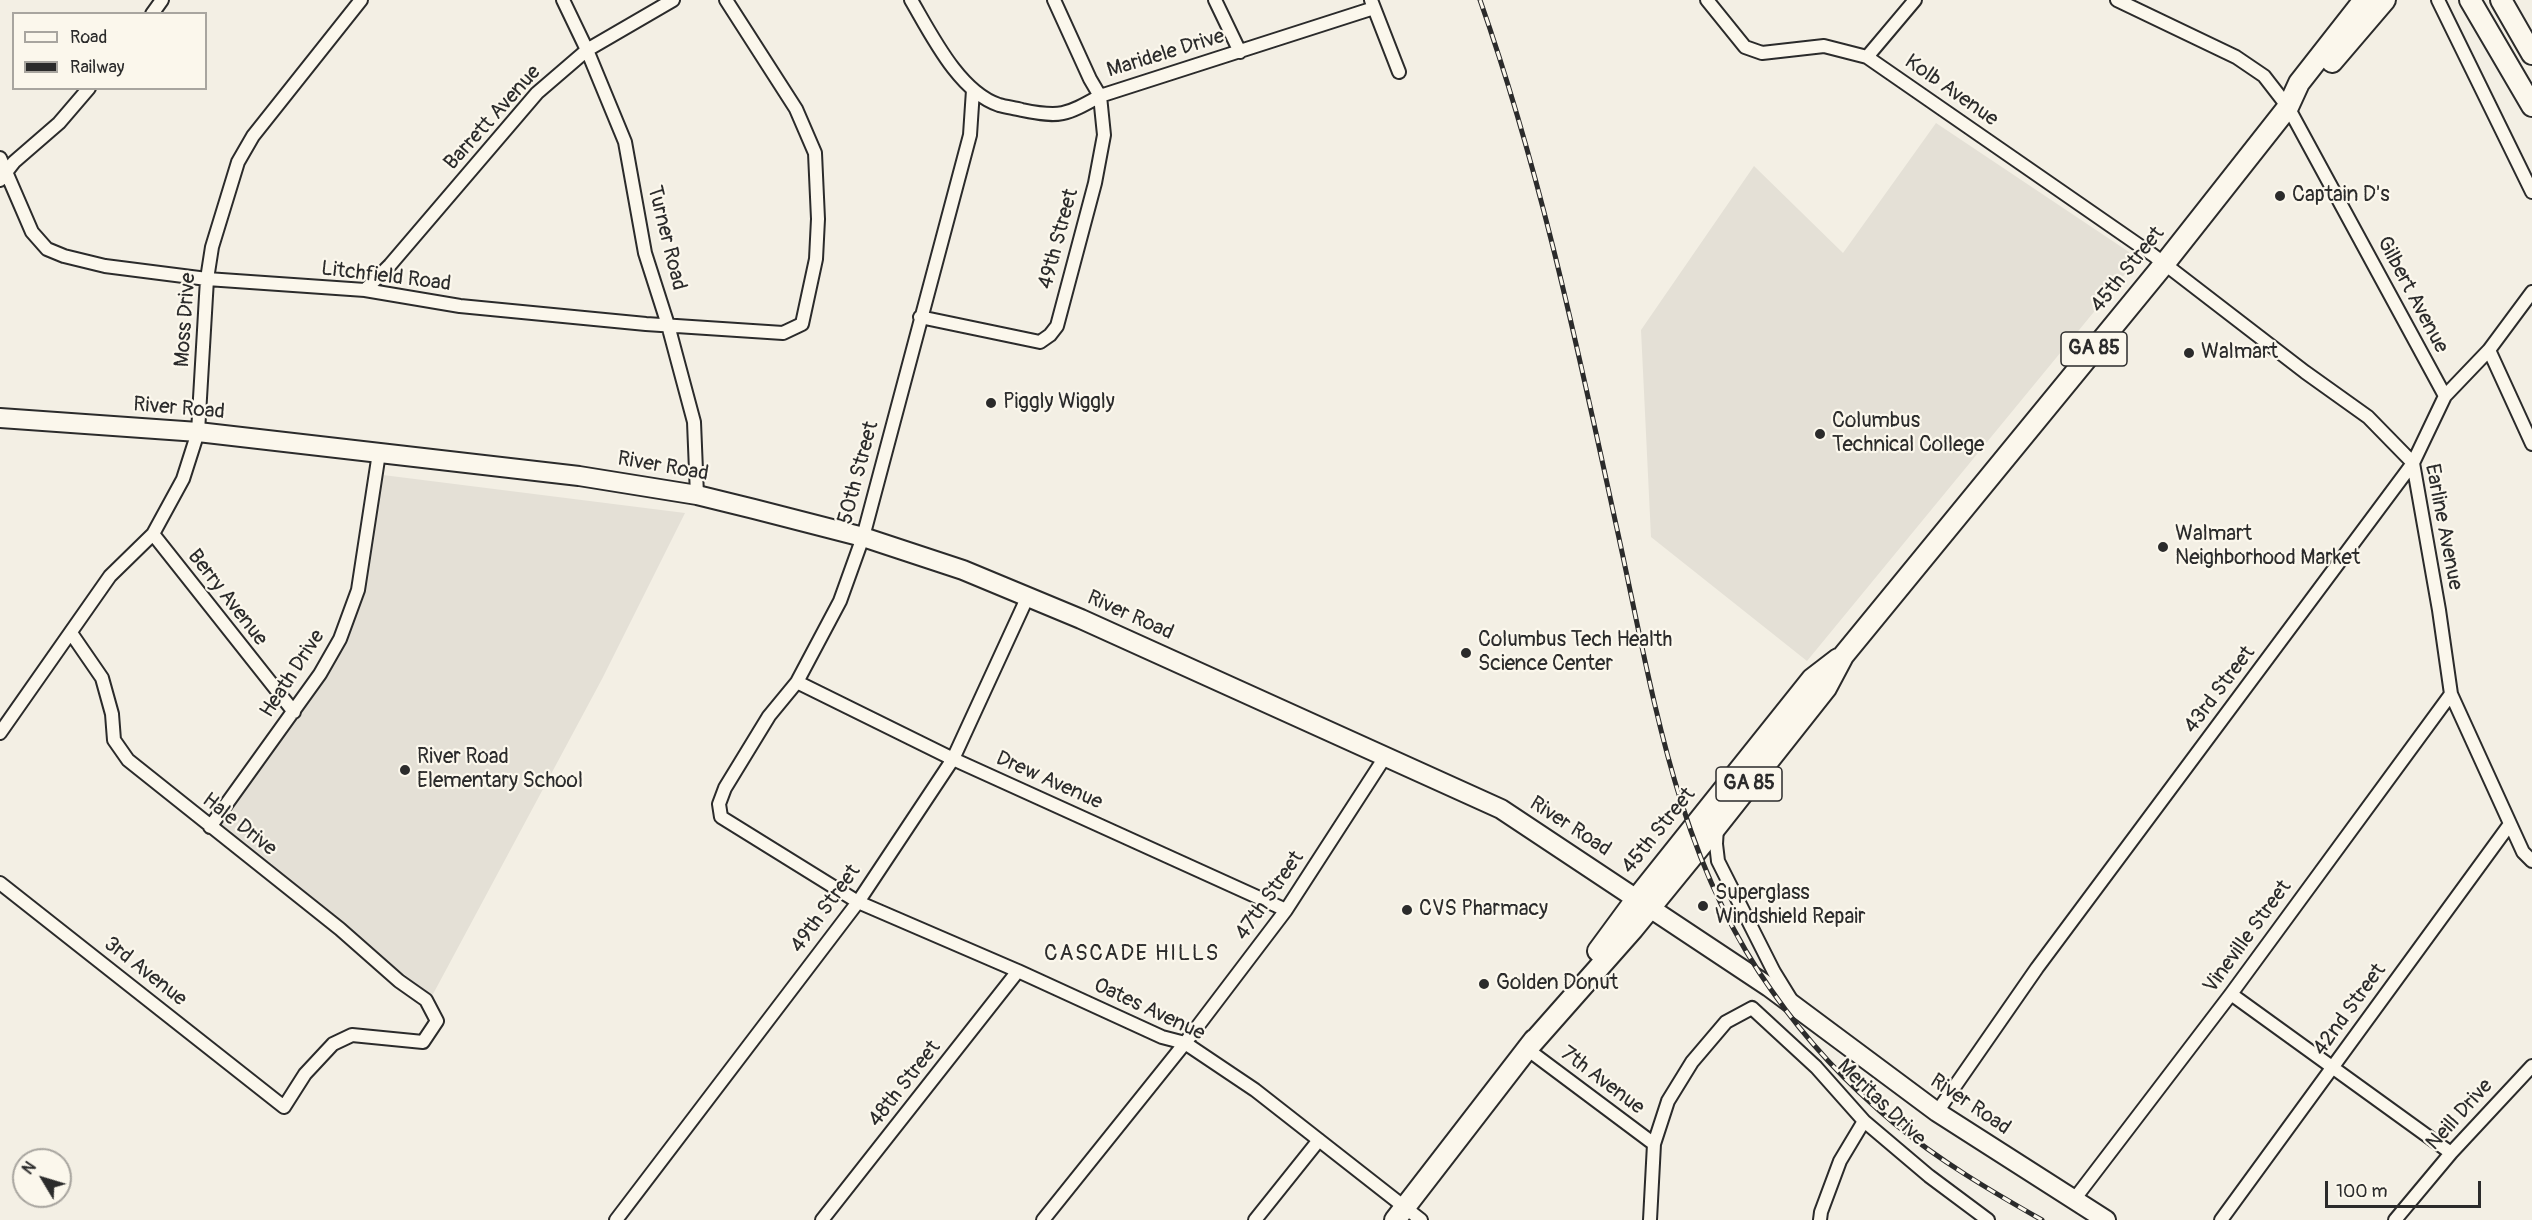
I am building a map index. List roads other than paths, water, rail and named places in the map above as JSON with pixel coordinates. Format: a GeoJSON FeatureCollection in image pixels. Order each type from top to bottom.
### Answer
{"type":"FeatureCollection","features":[{"type":"Feature","properties":{"kind":"main road"},"geometry":{"type":"LineString","coordinates":[[2373,5],[2395,0]]}},
{"type":"Feature","properties":{"kind":"main road"},"geometry":{"type":"LineString","coordinates":[[2470,0],[2532,106]]}},
{"type":"Feature","properties":{"kind":"main road"},"geometry":{"type":"LineString","coordinates":[[2501,0],[2532,54]]}},
{"type":"Feature","properties":{"kind":"main road","name":"45th Street"},"geometry":{"type":"LineString","coordinates":[[1643,903],[1717,826],[1826,688],[1843,656],[2165,263],[2288,107],[2299,83],[2373,5]]}},
{"type":"Feature","properties":{"kind":"main road","name":"River Road"},"geometry":{"type":"LineString","coordinates":[[0,418],[198,432],[579,476],[697,495],[863,537],[963,570],[1028,596],[1501,810],[1795,1007],[1937,1112],[2106,1220]]}},
{"type":"Feature","properties":{"kind":"main road","name":"45th Street"},"geometry":{"type":"LineString","coordinates":[[1400,1213],[1643,903],[1812,679],[1843,656]]}},
{"type":"Feature","properties":{"kind":"street","name":"Moss Drive"},"geometry":{"type":"LineString","coordinates":[[0,733],[110,576],[153,534],[183,479],[198,432],[207,279],[221,213],[238,162],[253,136],[361,0]]}},
{"type":"Feature","properties":{"kind":"street","name":"Turner Road"},"geometry":{"type":"LineString","coordinates":[[563,0],[587,50],[625,142],[645,253],[668,325],[694,422],[697,495]]}},
{"type":"Feature","properties":{"kind":"street","name":"Barrett Avenue"},"geometry":{"type":"LineString","coordinates":[[364,290],[390,265],[537,93],[587,50],[673,0]]}},
{"type":"Feature","properties":{"kind":"street","name":"Litchfield Road"},"geometry":{"type":"LineString","coordinates":[[0,158],[3,176],[32,232],[47,249],[105,266],[207,279],[364,290],[459,306],[783,333],[802,324],[816,259],[819,219],[815,153],[796,110],[726,0]]}},
{"type":"Feature","properties":{"kind":"street","name":"Maridele Drive"},"geometry":{"type":"LineString","coordinates":[[911,0],[963,81],[997,105],[1051,116],[1076,109],[1100,96],[1240,52],[1373,4]]}},
{"type":"Feature","properties":{"kind":"street"},"geometry":{"type":"LineString","coordinates":[[1054,0],[1100,96]]}},
{"type":"Feature","properties":{"kind":"street"},"geometry":{"type":"LineString","coordinates":[[1215,0],[1240,52]]}},
{"type":"Feature","properties":{"kind":"street","name":"Kolb Avenue"},"geometry":{"type":"LineString","coordinates":[[1707,0],[1745,47],[1762,53],[1824,46],[1867,57],[2165,263]]}},
{"type":"Feature","properties":{"kind":"street"},"geometry":{"type":"LineString","coordinates":[[1867,57],[1915,0]]}},
{"type":"Feature","properties":{"kind":"street","name":"Gilbert Avenue"},"geometry":{"type":"LineString","coordinates":[[2117,0],[2236,57],[2264,76],[2288,107],[2445,396]]}},
{"type":"Feature","properties":{"kind":"street"},"geometry":{"type":"LineString","coordinates":[[2438,0],[2532,192]]}},
{"type":"Feature","properties":{"kind":"street"},"geometry":{"type":"LineString","coordinates":[[1373,4],[1399,72]]}},
{"type":"Feature","properties":{"kind":"street"},"geometry":{"type":"LineString","coordinates":[[3,176],[14,162],[58,123],[87,90]]}},
{"type":"Feature","properties":{"kind":"street","name":"50th Street"},"geometry":{"type":"LineString","coordinates":[[738,829],[721,818],[719,804],[725,788],[769,716],[797,682],[840,601],[863,537],[970,135],[974,90]]}},
{"type":"Feature","properties":{"kind":"street","name":"49th Street"},"geometry":{"type":"LineString","coordinates":[[920,316],[1040,342],[1050,335],[1057,326],[1095,183],[1104,135],[1100,96]]}},
{"type":"Feature","properties":{"kind":"street","name":"Earline Avenue"},"geometry":{"type":"LineString","coordinates":[[2165,263],[2305,372],[2368,417],[2413,463],[2451,694],[2523,852],[2532,861]]}},
{"type":"Feature","properties":{"kind":"street","name":"43rd Street"},"geometry":{"type":"LineString","coordinates":[[1937,1112],[2037,968],[2413,463],[2445,396],[2489,350],[2532,292]]}},
{"type":"Feature","properties":{"kind":"street"},"geometry":{"type":"LineString","coordinates":[[2489,350],[2532,444]]}},
{"type":"Feature","properties":{"kind":"street","name":"Heath Drive"},"geometry":{"type":"LineString","coordinates":[[210,827],[320,675],[340,639],[358,590],[379,453]]}},
{"type":"Feature","properties":{"kind":"street","name":"Berry Avenue"},"geometry":{"type":"LineString","coordinates":[[153,534],[294,712]]}},
{"type":"Feature","properties":{"kind":"street","name":"49th Street"},"geometry":{"type":"LineString","coordinates":[[616,1220],[858,902],[953,759],[1028,596]]}},
{"type":"Feature","properties":{"kind":"street","name":"Hale Drive"},"geometry":{"type":"LineString","coordinates":[[71,633],[102,678],[112,714],[114,740],[128,760],[340,929],[399,981],[426,1000],[433,1014]]}},
{"type":"Feature","properties":{"kind":"street","name":"Drew Avenue"},"geometry":{"type":"LineString","coordinates":[[797,682],[953,759],[1286,910]]}},
{"type":"Feature","properties":{"kind":"street","name":"Vineville Street"},"geometry":{"type":"LineString","coordinates":[[2073,1201],[2231,994],[2451,694]]}},
{"type":"Feature","properties":{"kind":"street","name":"47th Street"},"geometry":{"type":"LineString","coordinates":[[1042,1220],[1185,1043],[1286,910],[1386,757]]}},
{"type":"Feature","properties":{"kind":"street","name":"42nd Street"},"geometry":{"type":"LineString","coordinates":[[2221,1220],[2510,824]]}},
{"type":"Feature","properties":{"kind":"street"},"geometry":{"type":"LineString","coordinates":[[1717,826],[1718,861],[1774,972],[1795,1007]]}},
{"type":"Feature","properties":{"kind":"street","name":"Oates Avenue"},"geometry":{"type":"LineString","coordinates":[[738,829],[858,902],[1018,971],[1162,1037],[1185,1043],[1255,1090],[1318,1140],[1400,1213],[1421,1220]]}},
{"type":"Feature","properties":{"kind":"street","name":"3rd Avenue"},"geometry":{"type":"LineString","coordinates":[[0,883],[284,1107],[305,1074],[333,1044],[352,1035],[423,1042],[437,1021],[433,1014]]}},
{"type":"Feature","properties":{"kind":"street","name":"48th Street"},"geometry":{"type":"LineString","coordinates":[[822,1220],[1018,971]]}},
{"type":"Feature","properties":{"kind":"street"},"geometry":{"type":"LineString","coordinates":[[2231,994],[2451,1153]]}},
{"type":"Feature","properties":{"kind":"street","name":"Meritas Drive"},"geometry":{"type":"LineString","coordinates":[[1654,1144],[1668,1101],[1692,1062],[1726,1022],[1752,1008],[1816,1067],[1864,1120],[1929,1176],[1988,1220]]}},
{"type":"Feature","properties":{"kind":"street","name":"7th Avenue"},"geometry":{"type":"LineString","coordinates":[[1527,1049],[1654,1144]]}},
{"type":"Feature","properties":{"kind":"street","name":"Neill Drive"},"geometry":{"type":"LineString","coordinates":[[2395,1220],[2451,1153],[2532,1066]]}},
{"type":"Feature","properties":{"kind":"street"},"geometry":{"type":"LineString","coordinates":[[1820,1220],[1840,1161],[1864,1120]]}},
{"type":"Feature","properties":{"kind":"street"},"geometry":{"type":"LineString","coordinates":[[1255,1220],[1318,1140]]}},
{"type":"Feature","properties":{"kind":"street"},"geometry":{"type":"LineString","coordinates":[[1650,1220],[1654,1144]]}},
{"type":"Feature","properties":{"kind":"railway"},"geometry":{"type":"LineString","coordinates":[[1480,0],[1522,130],[1557,262],[1671,769],[1712,884],[1739,939],[1772,991],[1814,1045],[1845,1078],[1895,1124],[1930,1151],[1985,1187],[2042,1220]]}},
{"type":"Feature","properties":{"kind":"place","name":"Captain D's"},"geometry":{"type":"Point","coordinates":[2280,196]}},
{"type":"Feature","properties":{"kind":"place","name":"Walmart"},"geometry":{"type":"Point","coordinates":[2189,353]}},
{"type":"Feature","properties":{"kind":"place","name":"Piggly Wiggly"},"geometry":{"type":"Point","coordinates":[991,403]}},
{"type":"Feature","properties":{"kind":"place","name":"Columbus Technical College"},"geometry":{"type":"Point","coordinates":[1820,434]}},
{"type":"Feature","properties":{"kind":"place","name":"Walmart Neighborhood Market"},"geometry":{"type":"Point","coordinates":[2163,547]}},
{"type":"Feature","properties":{"kind":"place","name":"Columbus Tech Health Science Center"},"geometry":{"type":"Point","coordinates":[1466,653]}},
{"type":"Feature","properties":{"kind":"place","name":"River Road Elementary School"},"geometry":{"type":"Point","coordinates":[405,770]}},
{"type":"Feature","properties":{"kind":"place","name":"Superglass Windshield Repair"},"geometry":{"type":"Point","coordinates":[1703,906]}},
{"type":"Feature","properties":{"kind":"place","name":"CVS Pharmacy"},"geometry":{"type":"Point","coordinates":[1407,910]}},
{"type":"Feature","properties":{"kind":"place","name":"Golden Donut"},"geometry":{"type":"Point","coordinates":[1484,984]}},
{"type":"Feature","properties":{"kind":"district","name":"CASCADE HILLS"},"geometry":{"type":"Point","coordinates":[1132,954]}}]}
